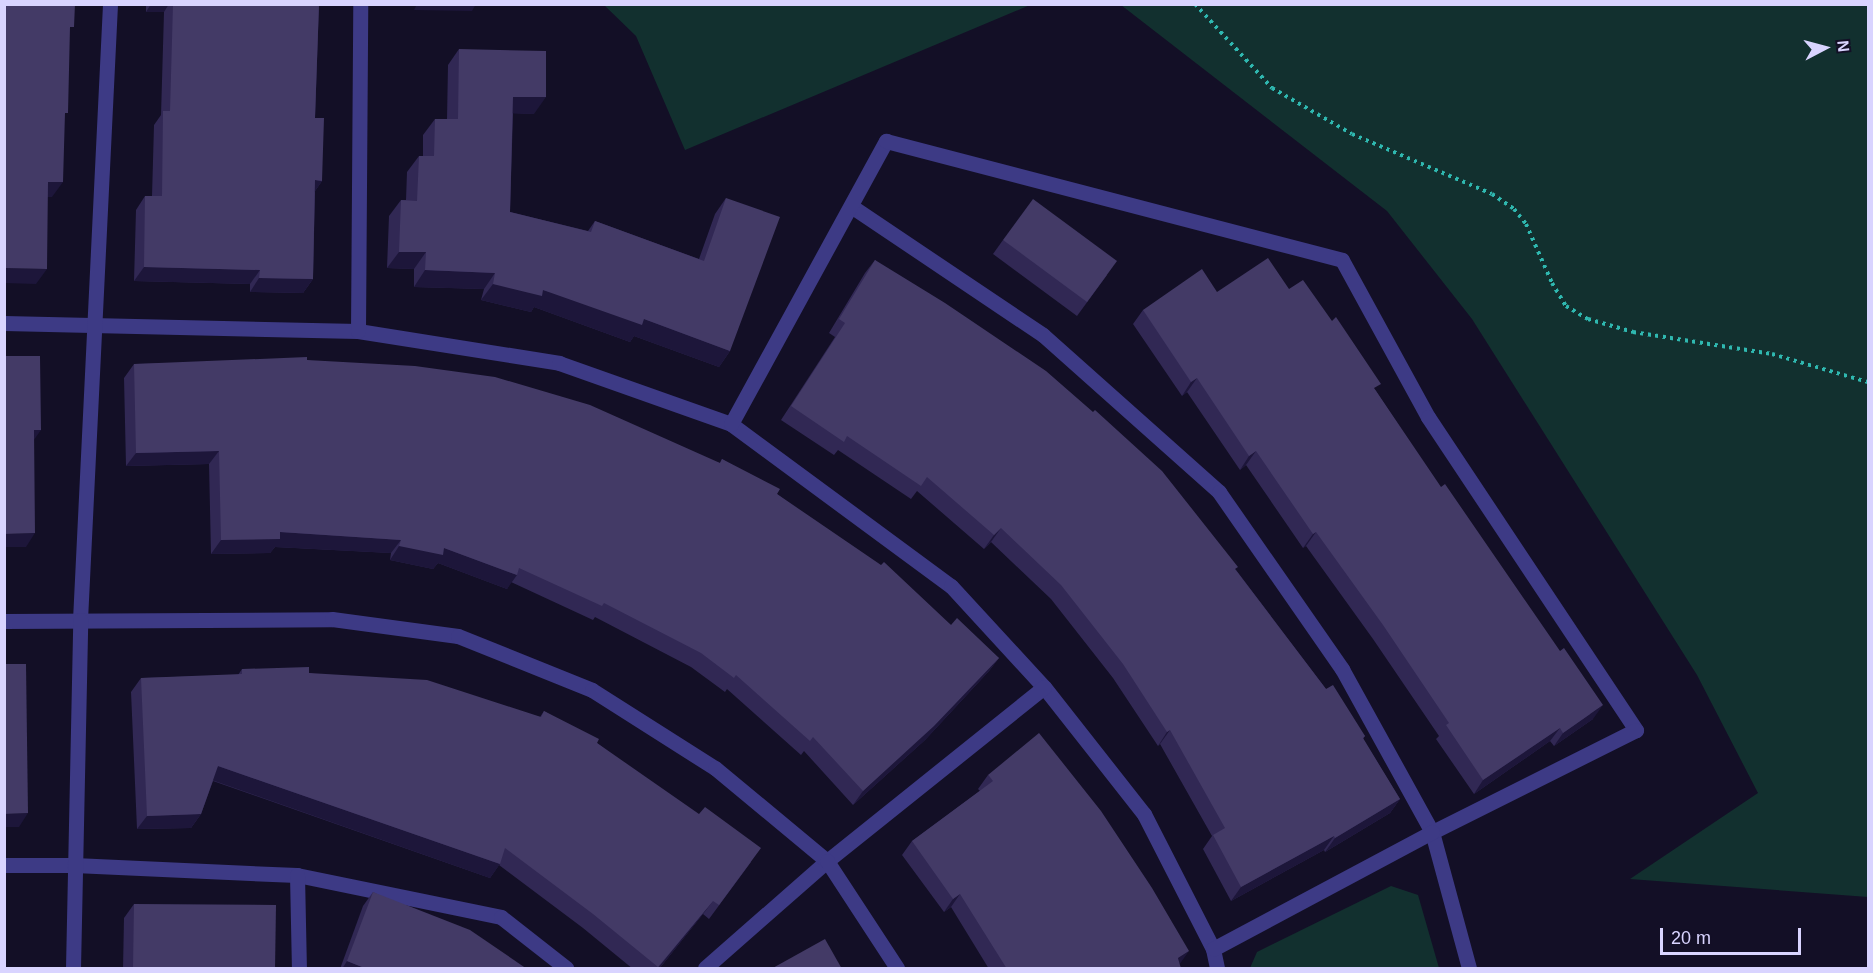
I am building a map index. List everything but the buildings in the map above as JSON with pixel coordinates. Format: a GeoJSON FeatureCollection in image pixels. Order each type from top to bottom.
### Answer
{"type":"FeatureCollection","features":[{"type":"Feature","properties":{"kind":"street"},"geometry":{"type":"LineString","coordinates":[[73,969],[80,620],[110,4]]}},
{"type":"Feature","properties":{"kind":"street"},"geometry":{"type":"LineString","coordinates":[[358,331],[360,4]]}},
{"type":"Feature","properties":{"kind":"street"},"geometry":{"type":"LineString","coordinates":[[731,424],[886,141],[1342,260],[1428,417],[1636,730],[1432,832],[1213,949]]}},
{"type":"Feature","properties":{"kind":"street"},"geometry":{"type":"LineString","coordinates":[[851,206],[1043,335],[1219,492],[1342,669],[1432,832],[1469,969]]}},
{"type":"Feature","properties":{"kind":"street"},"geometry":{"type":"LineString","coordinates":[[4,323],[358,331],[560,363],[731,424],[951,586],[1044,687],[1144,814],[1213,949],[1217,969]]}},
{"type":"Feature","properties":{"kind":"street"},"geometry":{"type":"LineString","coordinates":[[4,621],[332,619],[458,636],[592,690],[715,768],[827,861],[897,969]]}},
{"type":"Feature","properties":{"kind":"street"},"geometry":{"type":"LineString","coordinates":[[705,969],[827,861],[1044,687]]}},
{"type":"Feature","properties":{"kind":"street"},"geometry":{"type":"LineString","coordinates":[[4,865],[74,865],[297,875],[501,917],[566,969]]}},
{"type":"Feature","properties":{"kind":"street"},"geometry":{"type":"LineString","coordinates":[[297,875],[299,969]]}},
{"type":"Feature","properties":{"kind":"path"},"geometry":{"type":"LineString","coordinates":[[1195,4],[1272,88],[1352,134],[1492,194],[1514,209],[1526,224],[1552,283],[1566,306],[1588,319],[1633,332],[1772,354],[1869,382]]}},
{"type":"Feature","properties":{"kind":"green space"},"geometry":{"type":"Polygon","coordinates":[[[604,5],[1030,5],[685,150],[636,36],[604,5]]]}},
{"type":"Feature","properties":{"kind":"green space"},"geometry":{"type":"Polygon","coordinates":[[[1121,5],[1868,5],[1868,897],[1630,879],[1758,793],[1697,675],[1472,319],[1387,211],[1121,5]]]}},
{"type":"Feature","properties":{"kind":"green space"},"geometry":{"type":"Polygon","coordinates":[[[1391,886],[1418,895],[1439,968],[1250,968],[1257,952],[1391,886]]]}}]}
